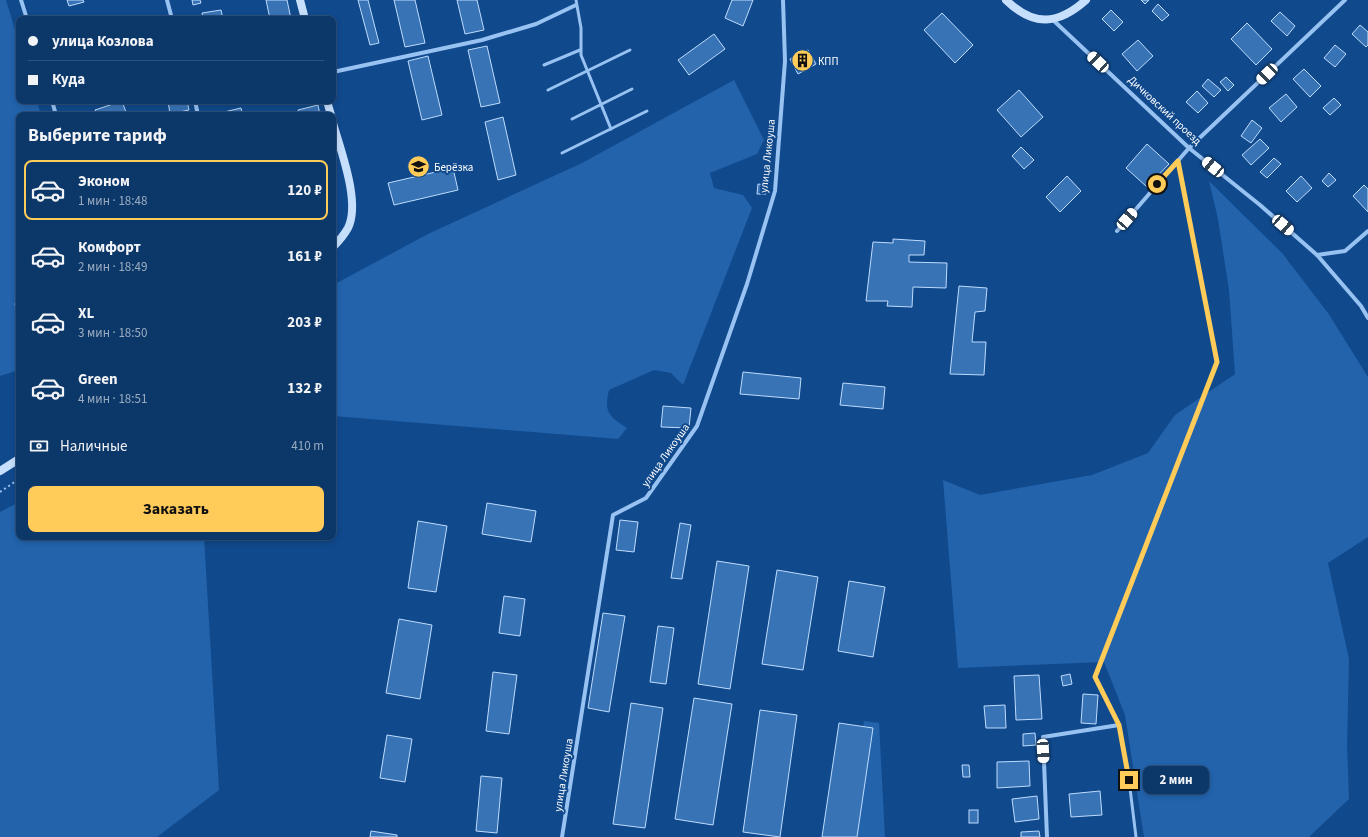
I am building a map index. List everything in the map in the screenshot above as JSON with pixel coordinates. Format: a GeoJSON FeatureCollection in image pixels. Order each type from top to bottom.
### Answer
{"type":"FeatureCollection","features":[{"type":"Feature","properties":{"kind":"street"},"geometry":{"type":"LineString","coordinates":[[21,0],[26,16]]}},
{"type":"Feature","properties":{"kind":"street"},"geometry":{"type":"LineString","coordinates":[[167,0],[171,16]]}},
{"type":"Feature","properties":{"kind":"street"},"geometry":{"type":"LineString","coordinates":[[300,0],[304,16]]}},
{"type":"Feature","properties":{"kind":"street","name":"улица Ликоуша"},"geometry":{"type":"LineString","coordinates":[[562,837],[613,515],[646,498],[697,426],[747,284],[775,191],[785,61],[783,0]]}},
{"type":"Feature","properties":{"kind":"street"},"geometry":{"type":"LineString","coordinates":[[1006,0],[1023,14],[1039,19],[1053,20],[1070,13],[1086,0]]}},
{"type":"Feature","properties":{"kind":"street"},"geometry":{"type":"LineString","coordinates":[[1117,231],[1189,148],[1345,0]]}},
{"type":"Feature","properties":{"kind":"street"},"geometry":{"type":"LineString","coordinates":[[336,71],[482,40],[536,24],[576,5]]}},
{"type":"Feature","properties":{"kind":"street","name":"Дичковский проезд"},"geometry":{"type":"LineString","coordinates":[[1053,20],[1189,148],[1260,205],[1317,255],[1361,306],[1368,318]]}},
{"type":"Feature","properties":{"kind":"street"},"geometry":{"type":"LineString","coordinates":[[336,134],[352,192],[353,207],[349,226],[342,238],[336,244]]}},
{"type":"Feature","properties":{"kind":"street"},"geometry":{"type":"LineString","coordinates":[[1317,255],[1345,251],[1368,231]]}},
{"type":"Feature","properties":{"kind":"street"},"geometry":{"type":"LineString","coordinates":[[0,472],[16,461]]}},
{"type":"Feature","properties":{"kind":"street"},"geometry":{"type":"LineString","coordinates":[[1047,837],[1043,737],[1119,725]]}},
{"type":"Feature","properties":{"kind":"lane"},"geometry":{"type":"LineString","coordinates":[[576,0],[581,28],[580,55],[611,129]]}},
{"type":"Feature","properties":{"kind":"lane"},"geometry":{"type":"LineString","coordinates":[[544,65],[580,50]]}},
{"type":"Feature","properties":{"kind":"lane"},"geometry":{"type":"LineString","coordinates":[[548,90],[630,50]]}},
{"type":"Feature","properties":{"kind":"lane"},"geometry":{"type":"LineString","coordinates":[[572,119],[632,89]]}},
{"type":"Feature","properties":{"kind":"lane"},"geometry":{"type":"LineString","coordinates":[[562,153],[646,111]]}},
{"type":"Feature","properties":{"kind":"lane"},"geometry":{"type":"LineString","coordinates":[[1136,837],[1129,780],[1119,725],[1095,677],[1217,362],[1178,161]]}},
{"type":"Feature","properties":{"kind":"path"},"geometry":{"type":"LineString","coordinates":[[0,492],[16,481]]}},
{"type":"Feature","properties":{"kind":"shaded area"},"geometry":{"type":"Polygon","coordinates":[[[0,0],[6,0],[16,33],[16,104],[38,104],[40,112],[16,112],[16,371],[0,376],[0,0]]]}},
{"type":"Feature","properties":{"kind":"shaded area"},"geometry":{"type":"Polygon","coordinates":[[[734,80],[764,140],[757,154],[710,173],[714,188],[743,195],[752,208],[683,385],[671,373],[654,370],[609,390],[607,409],[615,420],[627,428],[618,439],[336,416],[336,283],[428,234],[582,163],[734,80]]]}},
{"type":"Feature","properties":{"kind":"shaded area"},"geometry":{"type":"Polygon","coordinates":[[[1209,181],[1282,253],[1328,313],[1368,377],[1368,537],[1328,563],[1349,659],[1347,746],[1349,799],[1309,837],[1144,837],[1125,715],[1104,662],[958,668],[943,480],[980,495],[1092,475],[1148,453],[1175,415],[1235,374],[1229,290],[1218,219],[1209,181]]]}},
{"type":"Feature","properties":{"kind":"shaded area"},"geometry":{"type":"Polygon","coordinates":[[[16,504],[16,540],[204,540],[219,790],[157,837],[0,837],[0,512],[16,504]]]}},
{"type":"Feature","properties":{"kind":"shaded area"},"geometry":{"type":"Polygon","coordinates":[[[864,721],[879,723],[885,837],[858,837],[853,799],[864,721]]]}},
{"type":"Feature","properties":{"kind":"building"},"geometry":{"type":"Polygon","coordinates":[[[67,0],[83,0],[84,2],[69,6],[67,0]]]}},
{"type":"Feature","properties":{"kind":"building"},"geometry":{"type":"Polygon","coordinates":[[[192,0],[200,0],[201,3],[193,5],[192,0]]]}},
{"type":"Feature","properties":{"kind":"building"},"geometry":{"type":"Polygon","coordinates":[[[266,0],[287,0],[290,16],[269,16],[266,0]]]}},
{"type":"Feature","properties":{"kind":"building"},"geometry":{"type":"Polygon","coordinates":[[[358,0],[368,0],[379,43],[370,45],[358,0]]]}},
{"type":"Feature","properties":{"kind":"building"},"geometry":{"type":"Polygon","coordinates":[[[394,0],[415,0],[425,43],[405,47],[394,0]]]}},
{"type":"Feature","properties":{"kind":"building"},"geometry":{"type":"Polygon","coordinates":[[[457,0],[477,0],[484,30],[465,34],[457,0]]]}},
{"type":"Feature","properties":{"kind":"building"},"geometry":{"type":"Polygon","coordinates":[[[732,0],[753,0],[743,26],[725,18],[732,0]]]}},
{"type":"Feature","properties":{"kind":"building"},"geometry":{"type":"Polygon","coordinates":[[[1141,0],[1149,0],[1145,4],[1141,0]]]}},
{"type":"Feature","properties":{"kind":"building"},"geometry":{"type":"Polygon","coordinates":[[[1158,4],[1169,15],[1162,21],[1152,11],[1158,4]]]}},
{"type":"Feature","properties":{"kind":"building"},"geometry":{"type":"Polygon","coordinates":[[[221,10],[222,16],[202,16],[202,13],[221,10]]]}},
{"type":"Feature","properties":{"kind":"building"},"geometry":{"type":"Polygon","coordinates":[[[1111,10],[1123,22],[1114,31],[1102,19],[1111,10]]]}},
{"type":"Feature","properties":{"kind":"building"},"geometry":{"type":"Polygon","coordinates":[[[1280,12],[1295,26],[1287,36],[1271,21],[1280,12]]]}},
{"type":"Feature","properties":{"kind":"building"},"geometry":{"type":"Polygon","coordinates":[[[942,13],[973,45],[955,63],[924,30],[942,13]]]}},
{"type":"Feature","properties":{"kind":"building"},"geometry":{"type":"Polygon","coordinates":[[[1247,23],[1272,49],[1256,65],[1231,39],[1247,23]]]}},
{"type":"Feature","properties":{"kind":"building"},"geometry":{"type":"Polygon","coordinates":[[[1360,25],[1368,32],[1368,45],[1366,47],[1352,34],[1360,25]]]}},
{"type":"Feature","properties":{"kind":"building"},"geometry":{"type":"Polygon","coordinates":[[[714,34],[725,49],[689,75],[678,60],[714,34]]]}},
{"type":"Feature","properties":{"kind":"building"},"geometry":{"type":"Polygon","coordinates":[[[1138,40],[1153,56],[1137,71],[1122,54],[1138,40]]]}},
{"type":"Feature","properties":{"kind":"building"},"geometry":{"type":"Polygon","coordinates":[[[1335,45],[1346,54],[1335,67],[1324,58],[1335,45]]]}},
{"type":"Feature","properties":{"kind":"building"},"geometry":{"type":"Polygon","coordinates":[[[487,46],[500,103],[481,107],[468,50],[487,46]]]}},
{"type":"Feature","properties":{"kind":"building","name":"КПП"},"geometry":{"type":"Polygon","coordinates":[[[808,50],[816,64],[798,74],[790,59],[808,50]]]}},
{"type":"Feature","properties":{"kind":"building"},"geometry":{"type":"Polygon","coordinates":[[[428,56],[442,115],[422,120],[408,61],[428,56]]]}},
{"type":"Feature","properties":{"kind":"building"},"geometry":{"type":"Polygon","coordinates":[[[1304,69],[1321,86],[1310,97],[1293,79],[1304,69]]]}},
{"type":"Feature","properties":{"kind":"building"},"geometry":{"type":"Polygon","coordinates":[[[1226,77],[1234,85],[1228,91],[1220,82],[1226,77]]]}},
{"type":"Feature","properties":{"kind":"building"},"geometry":{"type":"Polygon","coordinates":[[[1208,79],[1221,90],[1214,97],[1202,86],[1208,79]]]}},
{"type":"Feature","properties":{"kind":"building"},"geometry":{"type":"Polygon","coordinates":[[[1019,90],[1043,117],[1021,137],[997,110],[1019,90]]]}},
{"type":"Feature","properties":{"kind":"building"},"geometry":{"type":"Polygon","coordinates":[[[1197,91],[1208,103],[1198,113],[1186,102],[1197,91]]]}},
{"type":"Feature","properties":{"kind":"building"},"geometry":{"type":"Polygon","coordinates":[[[1286,94],[1297,107],[1281,122],[1269,108],[1286,94]]]}},
{"type":"Feature","properties":{"kind":"building"},"geometry":{"type":"Polygon","coordinates":[[[1334,98],[1341,105],[1330,115],[1323,108],[1334,98]]]}},
{"type":"Feature","properties":{"kind":"building"},"geometry":{"type":"Polygon","coordinates":[[[113,104],[123,104],[126,112],[96,112],[95,110],[113,104]]]}},
{"type":"Feature","properties":{"kind":"building"},"geometry":{"type":"Polygon","coordinates":[[[168,104],[188,104],[189,110],[170,112],[168,104]]]}},
{"type":"Feature","properties":{"kind":"building"},"geometry":{"type":"Polygon","coordinates":[[[318,105],[319,112],[298,112],[298,110],[318,105]]]}},
{"type":"Feature","properties":{"kind":"building"},"geometry":{"type":"Polygon","coordinates":[[[241,108],[242,112],[224,112],[241,108]]]}},
{"type":"Feature","properties":{"kind":"building"},"geometry":{"type":"Polygon","coordinates":[[[503,117],[516,175],[498,180],[485,122],[503,117]]]}},
{"type":"Feature","properties":{"kind":"building"},"geometry":{"type":"Polygon","coordinates":[[[1252,120],[1262,128],[1251,143],[1241,136],[1252,120]]]}},
{"type":"Feature","properties":{"kind":"building"},"geometry":{"type":"Polygon","coordinates":[[[1260,139],[1269,148],[1251,165],[1242,155],[1260,139]]]}},
{"type":"Feature","properties":{"kind":"building"},"geometry":{"type":"Polygon","coordinates":[[[1147,144],[1169,164],[1147,187],[1126,168],[1147,144]]]}},
{"type":"Feature","properties":{"kind":"building"},"geometry":{"type":"Polygon","coordinates":[[[1021,147],[1034,160],[1024,169],[1012,156],[1021,147]]]}},
{"type":"Feature","properties":{"kind":"building"},"geometry":{"type":"Polygon","coordinates":[[[1274,158],[1281,164],[1267,178],[1260,172],[1274,158]]]}},
{"type":"Feature","properties":{"kind":"building"},"geometry":{"type":"Polygon","coordinates":[[[453,168],[458,190],[394,205],[388,183],[453,168]]]}},
{"type":"Feature","properties":{"kind":"building"},"geometry":{"type":"Polygon","coordinates":[[[1329,173],[1336,180],[1328,187],[1322,181],[1329,173]]]}},
{"type":"Feature","properties":{"kind":"building"},"geometry":{"type":"Polygon","coordinates":[[[1067,176],[1081,191],[1060,212],[1046,197],[1067,176]]]}},
{"type":"Feature","properties":{"kind":"building"},"geometry":{"type":"Polygon","coordinates":[[[1301,176],[1312,188],[1297,202],[1286,191],[1301,176]]]}},
{"type":"Feature","properties":{"kind":"building"},"geometry":{"type":"Polygon","coordinates":[[[758,184],[766,185],[766,194],[757,194],[758,184]]]}},
{"type":"Feature","properties":{"kind":"building"},"geometry":{"type":"Polygon","coordinates":[[[1364,185],[1368,189],[1368,212],[1353,196],[1364,185]]]}},
{"type":"Feature","properties":{"kind":"building"},"geometry":{"type":"Polygon","coordinates":[[[893,239],[925,241],[924,255],[909,255],[909,262],[947,263],[946,288],[913,287],[912,307],[887,306],[888,301],[866,301],[873,242],[893,243],[893,239]]]}},
{"type":"Feature","properties":{"kind":"building"},"geometry":{"type":"Polygon","coordinates":[[[959,286],[987,288],[985,311],[975,312],[972,342],[986,342],[984,375],[950,374],[959,286]]]}},
{"type":"Feature","properties":{"kind":"building"},"geometry":{"type":"Polygon","coordinates":[[[743,372],[801,378],[799,399],[740,394],[743,372]]]}},
{"type":"Feature","properties":{"kind":"building"},"geometry":{"type":"Polygon","coordinates":[[[843,383],[885,387],[883,409],[840,405],[843,383]]]}},
{"type":"Feature","properties":{"kind":"building"},"geometry":{"type":"Polygon","coordinates":[[[663,406],[691,408],[689,428],[661,427],[663,406]]]}},
{"type":"Feature","properties":{"kind":"building"},"geometry":{"type":"Polygon","coordinates":[[[487,503],[536,511],[531,542],[482,534],[487,503]]]}},
{"type":"Feature","properties":{"kind":"building"},"geometry":{"type":"Polygon","coordinates":[[[620,520],[638,522],[634,552],[616,550],[620,520]]]}},
{"type":"Feature","properties":{"kind":"building"},"geometry":{"type":"Polygon","coordinates":[[[418,521],[447,526],[436,592],[408,588],[418,521]]]}},
{"type":"Feature","properties":{"kind":"building"},"geometry":{"type":"Polygon","coordinates":[[[680,523],[691,525],[682,579],[671,578],[680,523]]]}},
{"type":"Feature","properties":{"kind":"building"},"geometry":{"type":"Polygon","coordinates":[[[717,561],[749,566],[730,689],[698,684],[717,561]]]}},
{"type":"Feature","properties":{"kind":"building"},"geometry":{"type":"Polygon","coordinates":[[[777,570],[818,577],[803,670],[762,664],[777,570]]]}},
{"type":"Feature","properties":{"kind":"building"},"geometry":{"type":"Polygon","coordinates":[[[849,581],[885,587],[873,657],[838,651],[849,581]]]}},
{"type":"Feature","properties":{"kind":"building"},"geometry":{"type":"Polygon","coordinates":[[[504,596],[525,599],[520,636],[499,633],[504,596]]]}},
{"type":"Feature","properties":{"kind":"building"},"geometry":{"type":"Polygon","coordinates":[[[603,613],[625,616],[609,712],[588,708],[603,613]]]}},
{"type":"Feature","properties":{"kind":"building"},"geometry":{"type":"Polygon","coordinates":[[[399,619],[432,625],[420,699],[386,693],[399,619]]]}},
{"type":"Feature","properties":{"kind":"building"},"geometry":{"type":"Polygon","coordinates":[[[658,626],[674,628],[666,684],[650,682],[658,626]]]}},
{"type":"Feature","properties":{"kind":"building"},"geometry":{"type":"Polygon","coordinates":[[[493,672],[517,675],[509,734],[486,731],[493,672]]]}},
{"type":"Feature","properties":{"kind":"building"},"geometry":{"type":"Polygon","coordinates":[[[1070,674],[1072,684],[1063,686],[1061,676],[1070,674]]]}},
{"type":"Feature","properties":{"kind":"building"},"geometry":{"type":"Polygon","coordinates":[[[1039,675],[1042,719],[1016,720],[1014,676],[1039,675]]]}},
{"type":"Feature","properties":{"kind":"building"},"geometry":{"type":"Polygon","coordinates":[[[1083,694],[1098,695],[1096,724],[1081,723],[1083,694]]]}},
{"type":"Feature","properties":{"kind":"building"},"geometry":{"type":"Polygon","coordinates":[[[694,698],[732,704],[713,825],[675,819],[694,698]]]}},
{"type":"Feature","properties":{"kind":"building"},"geometry":{"type":"Polygon","coordinates":[[[631,703],[663,708],[645,828],[613,824],[631,703]]]}},
{"type":"Feature","properties":{"kind":"building"},"geometry":{"type":"Polygon","coordinates":[[[1005,705],[1006,728],[986,728],[984,706],[1005,705]]]}},
{"type":"Feature","properties":{"kind":"building"},"geometry":{"type":"Polygon","coordinates":[[[760,710],[797,715],[780,837],[743,832],[760,710]]]}},
{"type":"Feature","properties":{"kind":"building"},"geometry":{"type":"Polygon","coordinates":[[[839,723],[873,728],[857,837],[822,837],[839,723]]]}},
{"type":"Feature","properties":{"kind":"building"},"geometry":{"type":"Polygon","coordinates":[[[1035,733],[1036,745],[1023,746],[1023,734],[1035,733]]]}},
{"type":"Feature","properties":{"kind":"building"},"geometry":{"type":"Polygon","coordinates":[[[387,735],[412,739],[405,782],[380,778],[387,735]]]}},
{"type":"Feature","properties":{"kind":"building"},"geometry":{"type":"Polygon","coordinates":[[[1029,761],[1030,786],[997,788],[997,762],[1029,761]]]}},
{"type":"Feature","properties":{"kind":"building"},"geometry":{"type":"Polygon","coordinates":[[[962,765],[969,765],[970,777],[963,777],[962,765]]]}},
{"type":"Feature","properties":{"kind":"building"},"geometry":{"type":"Polygon","coordinates":[[[481,776],[502,778],[497,833],[476,831],[481,776]]]}},
{"type":"Feature","properties":{"kind":"building"},"geometry":{"type":"Polygon","coordinates":[[[1100,791],[1102,815],[1071,817],[1069,794],[1100,791]]]}},
{"type":"Feature","properties":{"kind":"building"},"geometry":{"type":"Polygon","coordinates":[[[1037,796],[1039,819],[1015,822],[1012,799],[1037,796]]]}},
{"type":"Feature","properties":{"kind":"building"},"geometry":{"type":"Polygon","coordinates":[[[969,810],[978,810],[978,823],[969,823],[969,810]]]}},
{"type":"Feature","properties":{"kind":"building"},"geometry":{"type":"Polygon","coordinates":[[[371,831],[397,835],[397,837],[370,837],[371,831]]]}},
{"type":"Feature","properties":{"kind":"building"},"geometry":{"type":"Polygon","coordinates":[[[1039,831],[1040,837],[1021,837],[1021,832],[1039,831]]]}},
{"type":"Feature","properties":{"kind":"place","name":"КПП"},"geometry":{"type":"Point","coordinates":[803,61]}},
{"type":"Feature","properties":{"kind":"place","name":"Берёзка"},"geometry":{"type":"Point","coordinates":[419,167]}},
{"type":"Feature","properties":{"kind":"route"},"geometry":{"type":"LineString","coordinates":[[1129,780],[1119,725],[1095,677],[1217,362],[1178,161],[1157,184]]}}]}
